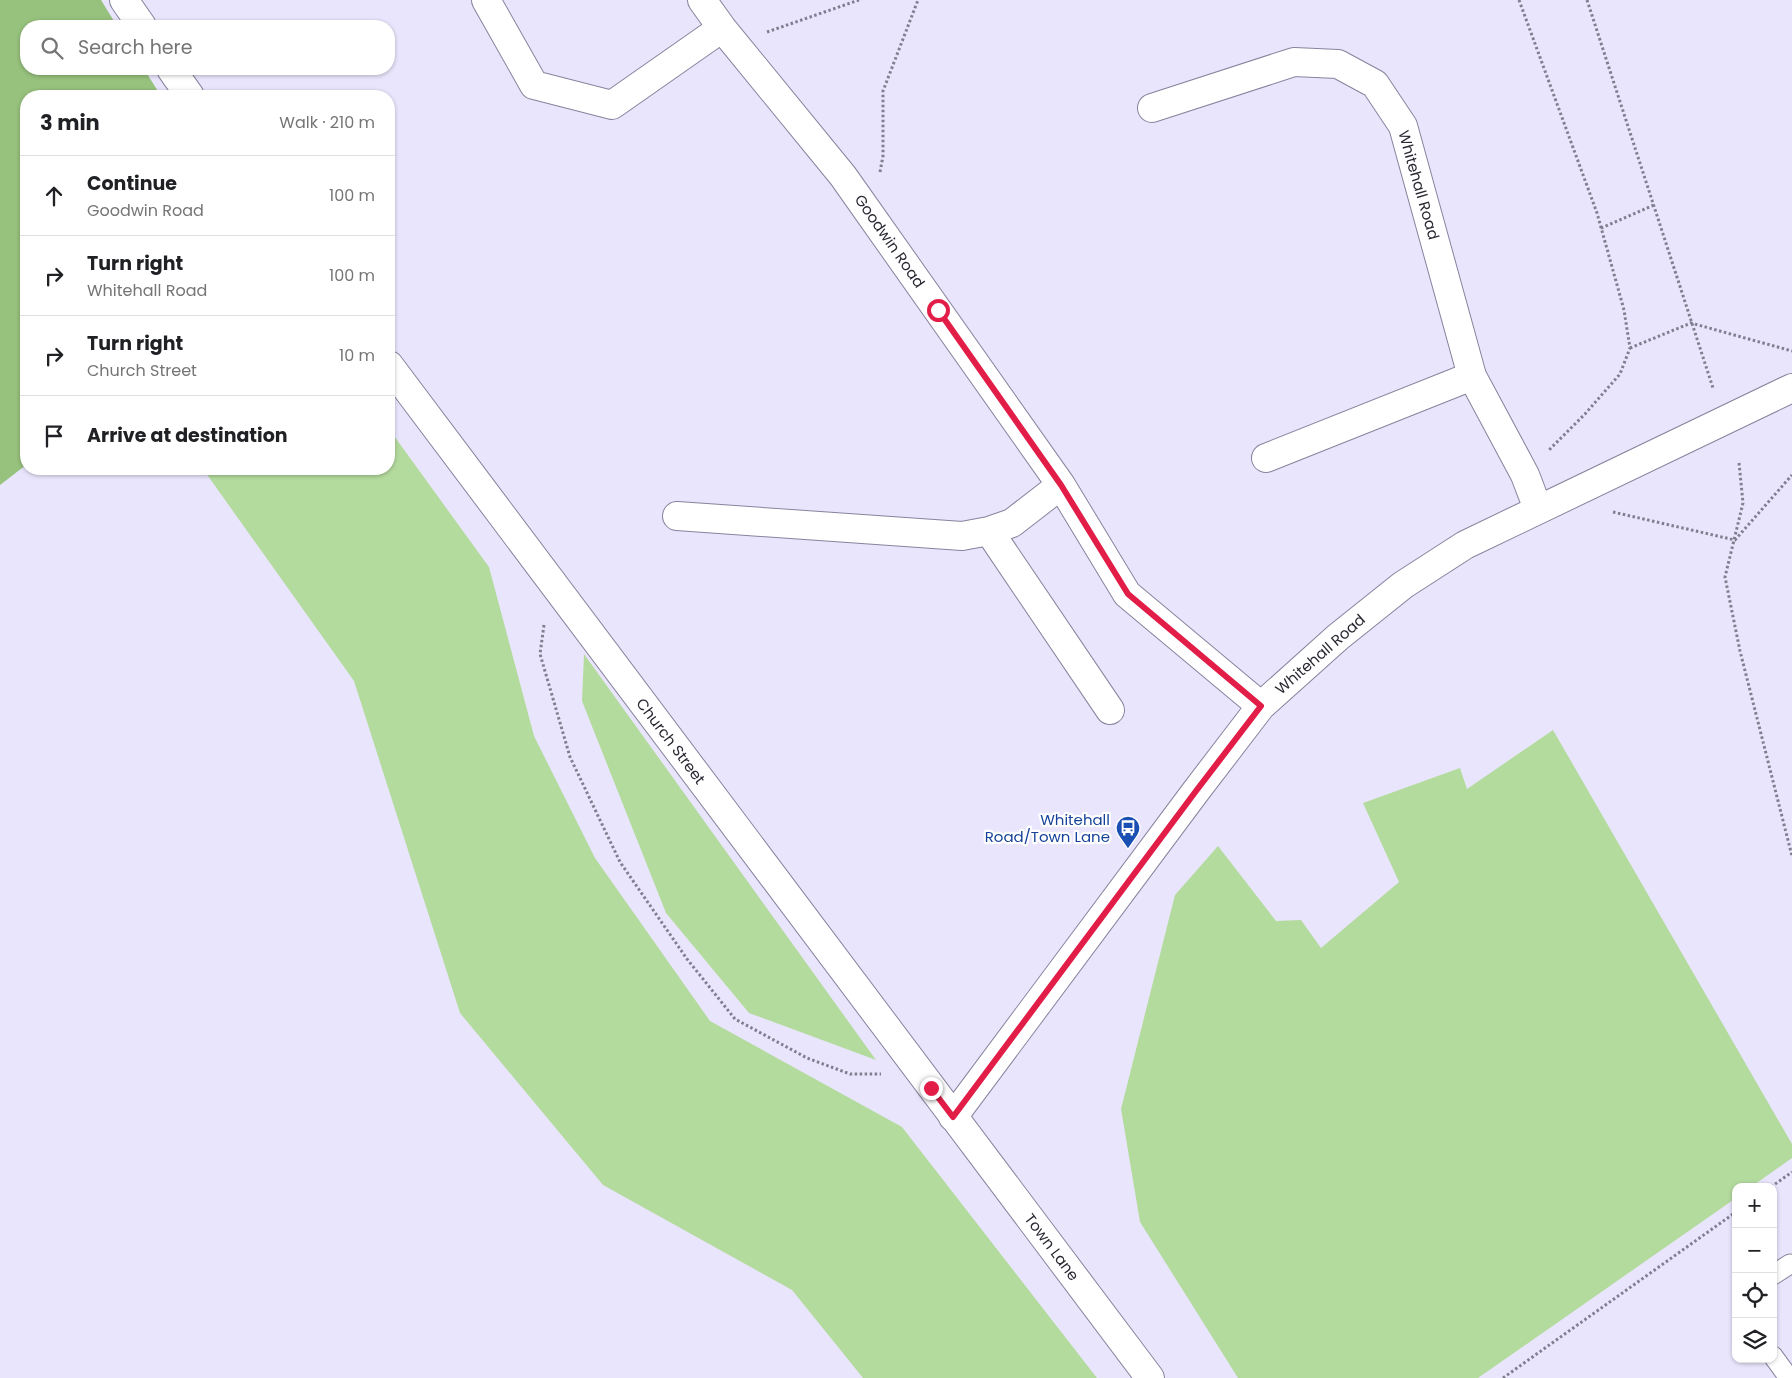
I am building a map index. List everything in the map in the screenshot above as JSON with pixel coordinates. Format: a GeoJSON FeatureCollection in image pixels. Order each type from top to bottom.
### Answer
{"type":"FeatureCollection","features":[{"type":"Feature","properties":{"kind":"street"},"geometry":{"type":"LineString","coordinates":[[124,0],[138,20]]}},
{"type":"Feature","properties":{"kind":"street"},"geometry":{"type":"LineString","coordinates":[[486,0],[534,85],[612,105],[728,36]]}},
{"type":"Feature","properties":{"kind":"street","name":"Goodwin Road"},"geometry":{"type":"LineString","coordinates":[[702,0],[728,36],[843,176],[871,214],[1061,485],[1128,594],[1261,706]]}},
{"type":"Feature","properties":{"kind":"street","name":"Whitehall Road"},"geometry":{"type":"LineString","coordinates":[[1152,108],[1294,62],[1338,64],[1376,84],[1403,126],[1472,376],[1525,474],[1538,509]]}},
{"type":"Feature","properties":{"kind":"street"},"geometry":{"type":"LineString","coordinates":[[175,75],[186,90]]}},
{"type":"Feature","properties":{"kind":"street","name":"Church Street"},"geometry":{"type":"LineString","coordinates":[[395,373],[953,1117]]}},
{"type":"Feature","properties":{"kind":"street"},"geometry":{"type":"LineString","coordinates":[[1266,458],[1472,376]]}},
{"type":"Feature","properties":{"kind":"street","name":"Whitehall Road"},"geometry":{"type":"LineString","coordinates":[[953,1117],[1261,706],[1338,636],[1403,586],[1465,545],[1792,388]]}},
{"type":"Feature","properties":{"kind":"street"},"geometry":{"type":"LineString","coordinates":[[677,516],[962,536],[989,531],[1012,523],[1061,485]]}},
{"type":"Feature","properties":{"kind":"street"},"geometry":{"type":"LineString","coordinates":[[989,531],[1110,710]]}},
{"type":"Feature","properties":{"kind":"street","name":"Town Lane"},"geometry":{"type":"LineString","coordinates":[[953,1117],[1150,1378]]}},
{"type":"Feature","properties":{"kind":"lane"},"geometry":{"type":"LineString","coordinates":[[1776,1273],[1790,1264]]}},
{"type":"Feature","properties":{"kind":"lane"},"geometry":{"type":"LineString","coordinates":[[1777,1362],[1788,1378]]}},
{"type":"Feature","properties":{"kind":"path"},"geometry":{"type":"LineString","coordinates":[[728,36],[859,0]]}},
{"type":"Feature","properties":{"kind":"path"},"geometry":{"type":"LineString","coordinates":[[871,214],[883,156],[883,91],[918,0]]}},
{"type":"Feature","properties":{"kind":"path"},"geometry":{"type":"LineString","coordinates":[[1519,0],[1601,228],[1624,310],[1630,348],[1620,374],[1585,414],[1525,474]]}},
{"type":"Feature","properties":{"kind":"path"},"geometry":{"type":"LineString","coordinates":[[1587,0],[1713,388]]}},
{"type":"Feature","properties":{"kind":"path"},"geometry":{"type":"LineString","coordinates":[[1601,228],[1654,205]]}},
{"type":"Feature","properties":{"kind":"path"},"geometry":{"type":"LineString","coordinates":[[1630,348],[1691,323],[1792,351]]}},
{"type":"Feature","properties":{"kind":"path"},"geometry":{"type":"LineString","coordinates":[[1739,463],[1743,503],[1725,577],[1740,651],[1792,856]]}},
{"type":"Feature","properties":{"kind":"path"},"geometry":{"type":"LineString","coordinates":[[1735,540],[1792,475]]}},
{"type":"Feature","properties":{"kind":"path"},"geometry":{"type":"LineString","coordinates":[[1592,483],[1604,510],[1735,540]]}},
{"type":"Feature","properties":{"kind":"path"},"geometry":{"type":"LineString","coordinates":[[550,580],[540,654],[570,757],[620,862],[687,959],[735,1019],[806,1058],[850,1074],[920,1073]]}},
{"type":"Feature","properties":{"kind":"path"},"geometry":{"type":"LineString","coordinates":[[1777,1183],[1792,1172]]}},
{"type":"Feature","properties":{"kind":"path"},"geometry":{"type":"LineString","coordinates":[[1503,1378],[1732,1215]]}},
{"type":"Feature","properties":{"kind":"green space"},"geometry":{"type":"Polygon","coordinates":[[[0,0],[101,0],[113,20],[20,20],[20,75],[148,75],[157,90],[20,90],[20,470],[0,485],[0,0]]]}},
{"type":"Feature","properties":{"kind":"green space"},"geometry":{"type":"Polygon","coordinates":[[[395,437],[489,567],[534,736],[595,858],[710,1021],[902,1127],[1097,1378],[863,1378],[792,1290],[603,1185],[460,1013],[354,681],[207,475],[395,475],[395,437]]]}},
{"type":"Feature","properties":{"kind":"green space"},"geometry":{"type":"Polygon","coordinates":[[[584,654],[876,1060],[749,1013],[666,913],[582,701],[584,654]]]}},
{"type":"Feature","properties":{"kind":"green space"},"geometry":{"type":"Polygon","coordinates":[[[1553,730],[1792,1144],[1792,1158],[1757,1183],[1732,1183],[1732,1201],[1478,1378],[1238,1378],[1140,1222],[1121,1109],[1175,895],[1218,846],[1276,921],[1301,920],[1321,948],[1399,882],[1363,803],[1460,768],[1467,789],[1553,730]]]}},
{"type":"Feature","properties":{"kind":"place","name":"Whitehall Road/Town Lane"},"geometry":{"type":"Point","coordinates":[1128,849]}},
{"type":"Feature","properties":{"kind":"route"},"geometry":{"type":"LineString","coordinates":[[931,1088],[953,1117],[1261,706],[1128,594],[1061,485],[938,310]]}}]}
